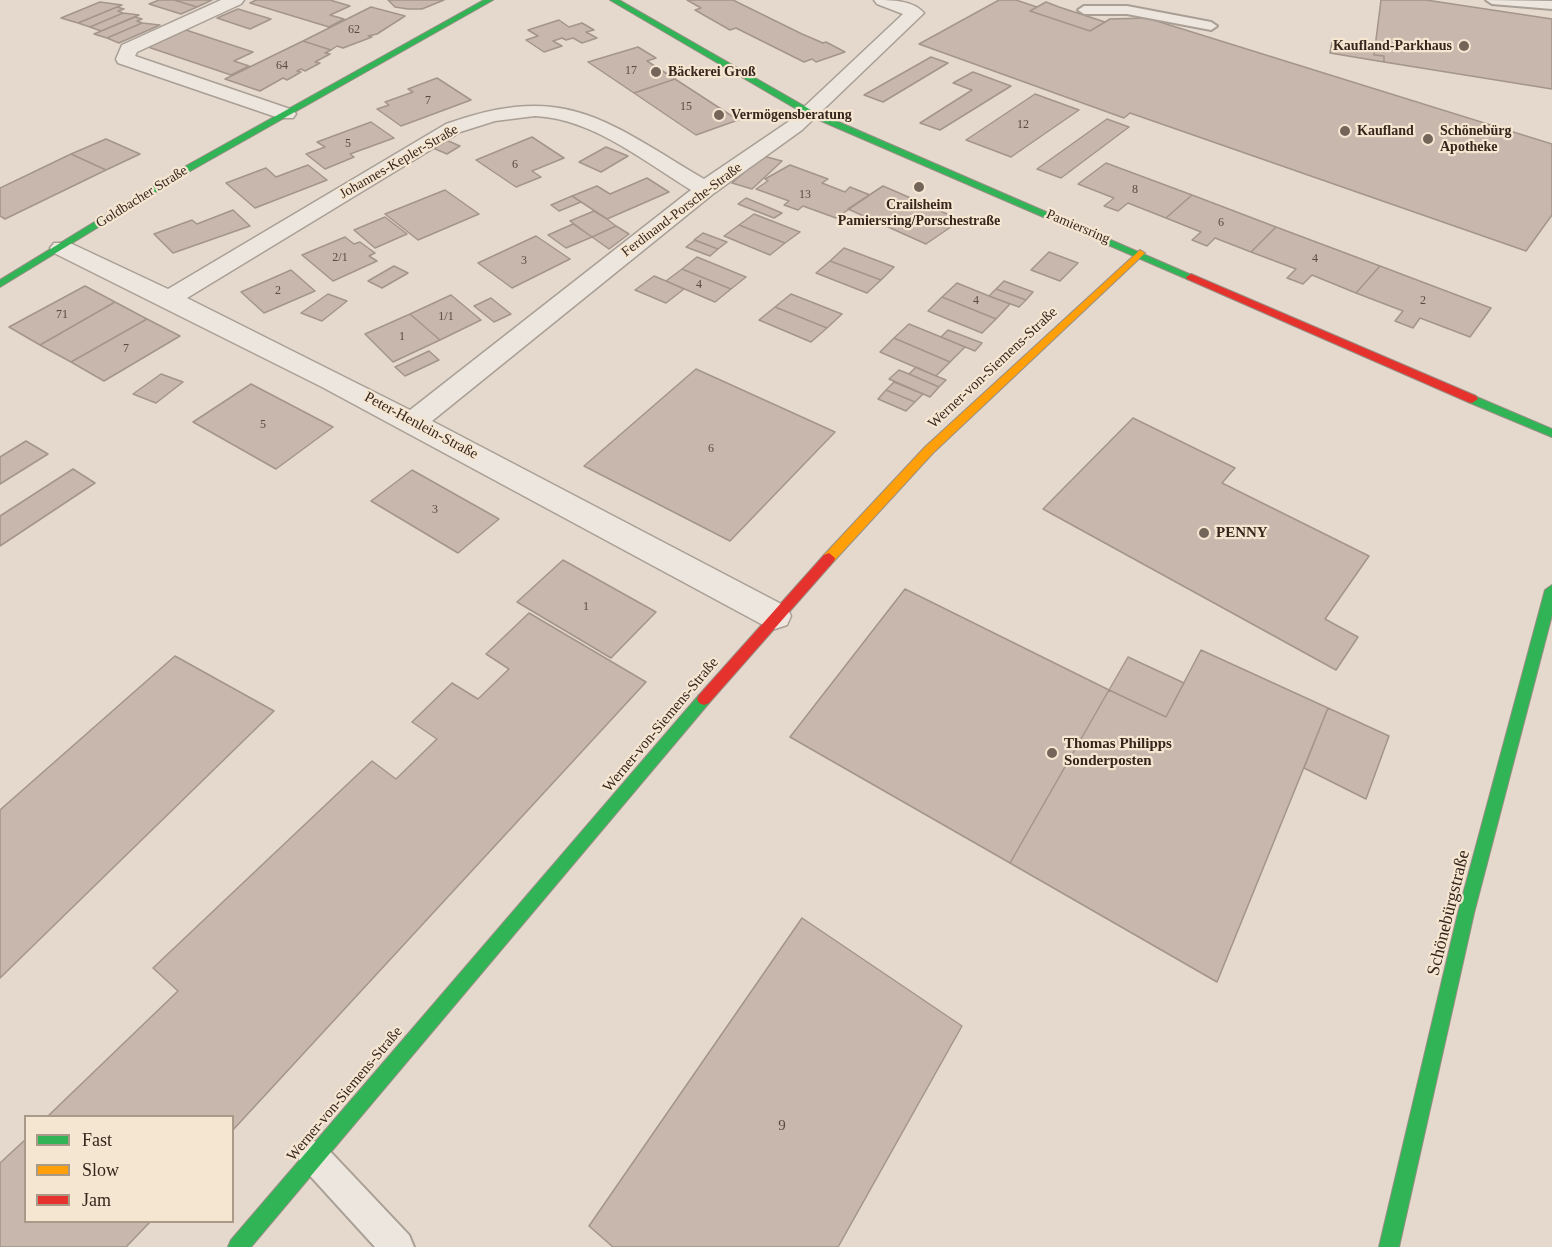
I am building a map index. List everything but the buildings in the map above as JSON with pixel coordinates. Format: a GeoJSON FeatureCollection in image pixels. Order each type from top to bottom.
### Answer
{"type":"FeatureCollection","features":[{"type":"Feature","properties":{"kind":"street"},"geometry":{"type":"LineString","coordinates":[[235,0],[129,49],[125,59],[286,114]]}},
{"type":"Feature","properties":{"kind":"street","name":"Goldbacher Straße"},"geometry":{"type":"LineString","coordinates":[[0,284],[189,168],[489,0]]}},
{"type":"Feature","properties":{"kind":"street","name":"Pamiersring"},"geometry":{"type":"LineString","coordinates":[[614,0],[808,112],[916,160],[1140,253],[1552,433]]}},
{"type":"Feature","properties":{"kind":"street","name":"Ferdinand-Porsche-Straße"},"geometry":{"type":"LineString","coordinates":[[414,421],[705,189],[795,126],[915,13],[883,0]]}},
{"type":"Feature","properties":{"kind":"street","name":"Johannes-Kepler-Straße"},"geometry":{"type":"LineString","coordinates":[[170,298],[453,128],[488,116],[530,111],[562,113],[588,121],[705,189]]}},
{"type":"Feature","properties":{"kind":"street","name":"Peter-Henlein-Straße"},"geometry":{"type":"LineString","coordinates":[[62,248],[170,298],[414,421],[776,616]]}},
{"type":"Feature","properties":{"kind":"street","name":"Werner-von-Siemens-Straße"},"geometry":{"type":"LineString","coordinates":[[238,1247],[776,616],[929,450],[1140,253]]}},
{"type":"Feature","properties":{"kind":"street","name":"Schönebürgstraße"},"geometry":{"type":"LineString","coordinates":[[1389,1247],[1466,914],[1552,590]]}},
{"type":"Feature","properties":{"kind":"lane"},"geometry":{"type":"LineString","coordinates":[[1492,0],[1552,5]]}},
{"type":"Feature","properties":{"kind":"lane"},"geometry":{"type":"LineString","coordinates":[[1084,10],[1127,10],[1211,26]]}},
{"type":"Feature","properties":{"kind":"lane"},"geometry":{"type":"LineString","coordinates":[[314,1156],[397,1247]]}},
{"type":"Feature","properties":{"kind":"traffic: fast"},"geometry":{"type":"LineString","coordinates":[[0,284],[189,168],[489,0]]}},
{"type":"Feature","properties":{"kind":"traffic: fast"},"geometry":{"type":"LineString","coordinates":[[614,0],[808,112],[1191,277]]}},
{"type":"Feature","properties":{"kind":"traffic: fast"},"geometry":{"type":"LineString","coordinates":[[1472,399],[1552,433]]}},
{"type":"Feature","properties":{"kind":"traffic: fast"},"geometry":{"type":"LineString","coordinates":[[1389,1247],[1466,913],[1552,590]]}},
{"type":"Feature","properties":{"kind":"traffic: fast"},"geometry":{"type":"LineString","coordinates":[[238,1247],[704,699]]}},
{"type":"Feature","properties":{"kind":"traffic: slow"},"geometry":{"type":"LineString","coordinates":[[829,558],[929,450],[1140,253]]}},
{"type":"Feature","properties":{"kind":"traffic: jam"},"geometry":{"type":"LineString","coordinates":[[1191,277],[1472,399]]}},
{"type":"Feature","properties":{"kind":"traffic: jam"},"geometry":{"type":"LineString","coordinates":[[704,699],[829,558]]}},
{"type":"Feature","properties":{"kind":"place","name":"Kaufland-Parkhaus"},"geometry":{"type":"Point","coordinates":[1464,46]}},
{"type":"Feature","properties":{"kind":"place","name":"Bäckerei Groß"},"geometry":{"type":"Point","coordinates":[656,72]}},
{"type":"Feature","properties":{"kind":"place","name":"Vermögensberatung"},"geometry":{"type":"Point","coordinates":[719,115]}},
{"type":"Feature","properties":{"kind":"place","name":"Kaufland"},"geometry":{"type":"Point","coordinates":[1345,131]}},
{"type":"Feature","properties":{"kind":"place","name":"Schönebürg Apotheke"},"geometry":{"type":"Point","coordinates":[1428,139]}},
{"type":"Feature","properties":{"kind":"place","name":"Crailsheim Pamiersring/Porschestraße"},"geometry":{"type":"Point","coordinates":[919,187]}},
{"type":"Feature","properties":{"kind":"place","name":"PENNY"},"geometry":{"type":"Point","coordinates":[1204,533]}},
{"type":"Feature","properties":{"kind":"place","name":"Thomas Philipps Sonderposten"},"geometry":{"type":"Point","coordinates":[1052,753]}}]}
